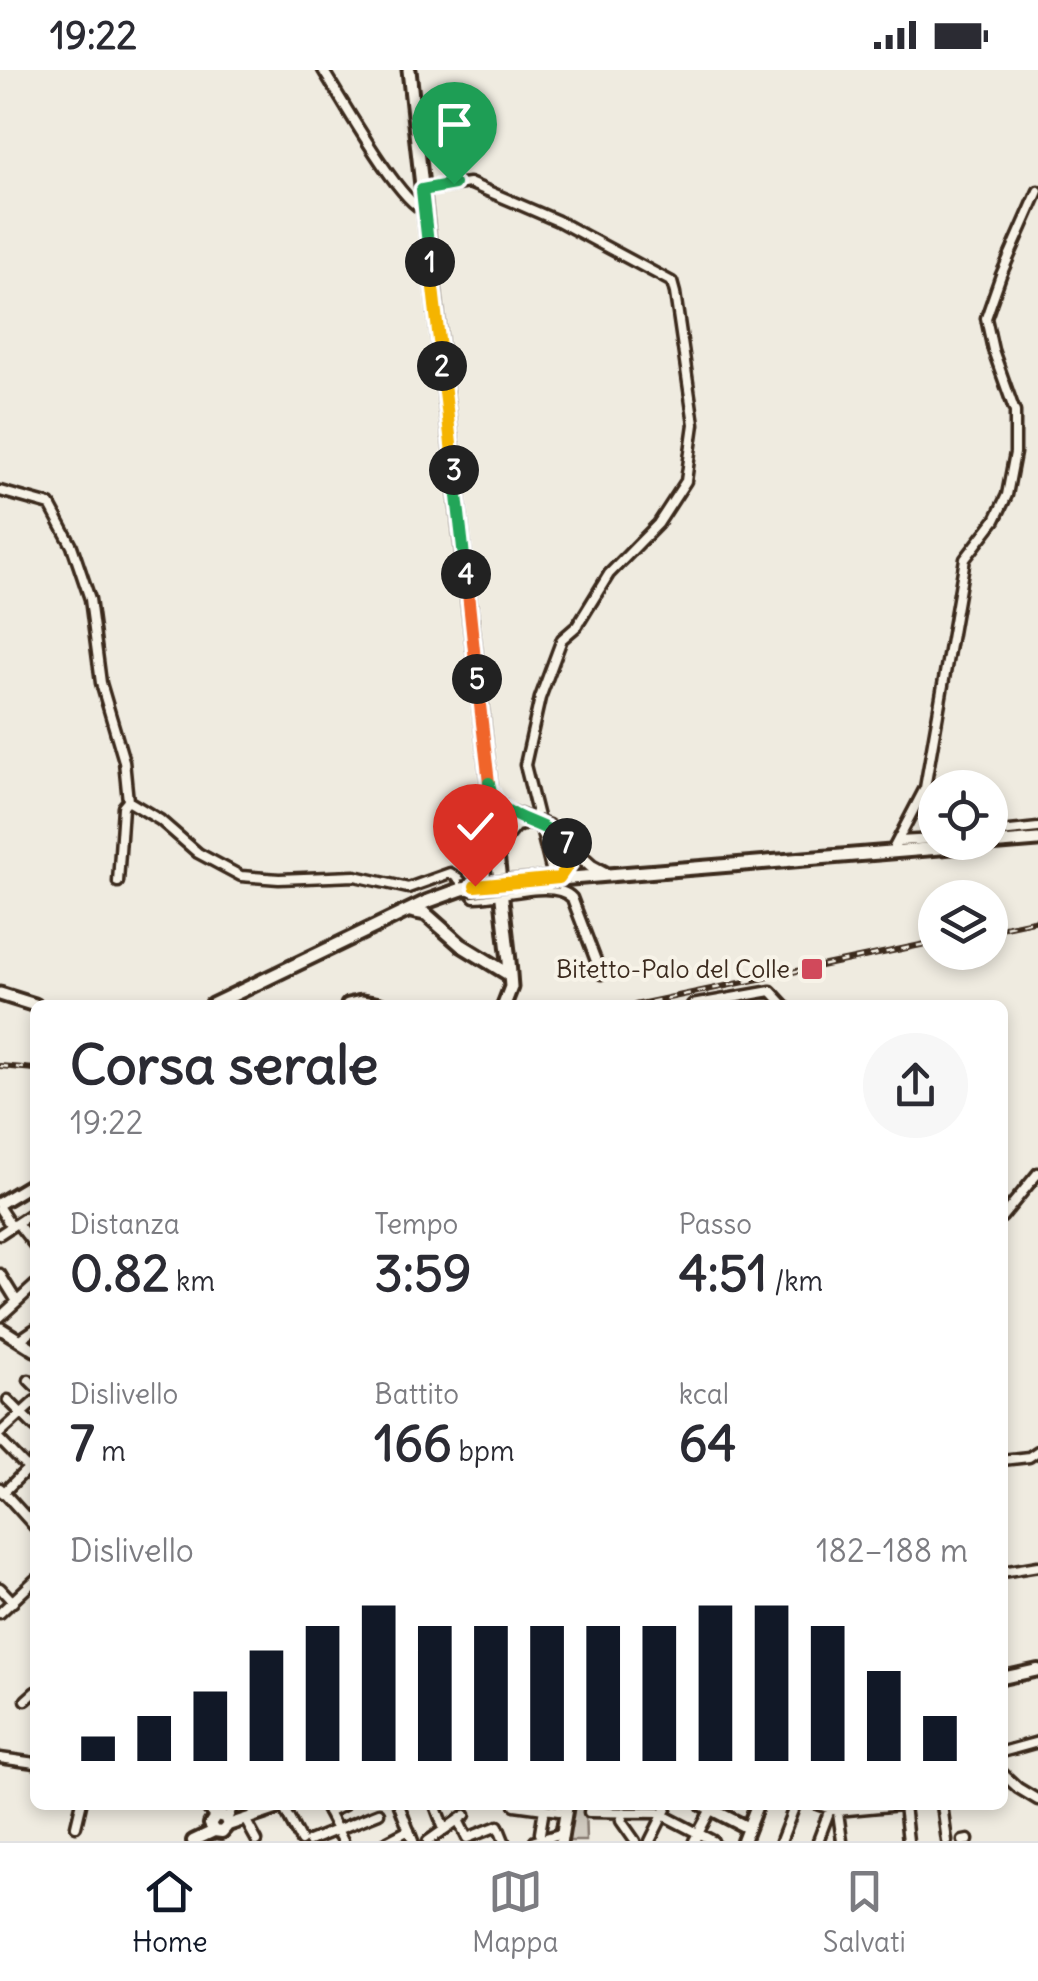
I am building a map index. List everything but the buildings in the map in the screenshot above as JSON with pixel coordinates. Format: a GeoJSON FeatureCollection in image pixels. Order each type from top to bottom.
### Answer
{"type":"FeatureCollection","features":[{"type":"Feature","properties":{"kind":"main road"},"geometry":{"type":"LineString","coordinates":[[409,70],[428,190],[424,210],[491,796],[496,811],[506,942],[504,964]]}},
{"type":"Feature","properties":{"kind":"main road"},"geometry":{"type":"LineString","coordinates":[[496,811],[534,824],[608,874]]}},
{"type":"Feature","properties":{"kind":"main road"},"geometry":{"type":"LineString","coordinates":[[496,848],[508,831],[534,824]]}},
{"type":"Feature","properties":{"kind":"main road"},"geometry":{"type":"LineString","coordinates":[[222,1000],[406,911],[462,889],[895,847],[1038,840]]}},
{"type":"Feature","properties":{"kind":"main road"},"geometry":{"type":"LineString","coordinates":[[556,882],[570,864],[569,845]]}},
{"type":"Feature","properties":{"kind":"main road"},"geometry":{"type":"LineString","coordinates":[[441,926],[436,908],[445,894]]}},
{"type":"Feature","properties":{"kind":"main road"},"geometry":{"type":"LineString","coordinates":[[406,911],[426,914],[472,952],[504,964]]}},
{"type":"Feature","properties":{"kind":"main road"},"geometry":{"type":"LineString","coordinates":[[491,954],[506,942]]}},
{"type":"Feature","properties":{"kind":"main road"},"geometry":{"type":"LineString","coordinates":[[472,952],[491,954],[504,964],[510,975],[507,1000]]}},
{"type":"Feature","properties":{"kind":"main road"},"geometry":{"type":"LineString","coordinates":[[0,994],[30,1003]]}},
{"type":"Feature","properties":{"kind":"street"},"geometry":{"type":"LineString","coordinates":[[323,70],[394,180],[416,208],[424,210]]}},
{"type":"Feature","properties":{"kind":"street"},"geometry":{"type":"LineString","coordinates":[[428,190],[469,183],[520,204],[672,282],[692,404],[692,456],[678,497],[610,574],[578,626],[562,639],[540,698],[526,765],[556,882],[572,898],[601,974]]}},
{"type":"Feature","properties":{"kind":"street"},"geometry":{"type":"LineString","coordinates":[[895,847],[925,788],[930,769],[965,558],[995,520],[1007,495],[1015,453],[1015,412],[986,318],[1000,275],[1038,191]]}},
{"type":"Feature","properties":{"kind":"street"},"geometry":{"type":"LineString","coordinates":[[0,490],[50,506],[72,546],[90,599],[101,683],[124,761],[128,801],[123,807],[118,882]]}},
{"type":"Feature","properties":{"kind":"street"},"geometry":{"type":"LineString","coordinates":[[128,801],[160,820],[198,853],[241,876],[355,876],[408,888],[450,874],[474,898],[556,882]]}},
{"type":"Feature","properties":{"kind":"street"},"geometry":{"type":"LineString","coordinates":[[1008,831],[1038,828]]}},
{"type":"Feature","properties":{"kind":"street"},"geometry":{"type":"LineString","coordinates":[[895,847],[918,842]]}},
{"type":"Feature","properties":{"kind":"street"},"geometry":{"type":"LineString","coordinates":[[720,1000],[770,991],[779,1000]]}},
{"type":"Feature","properties":{"kind":"street"},"geometry":{"type":"LineString","coordinates":[[1008,1210],[1038,1173]]}},
{"type":"Feature","properties":{"kind":"street"},"geometry":{"type":"LineString","coordinates":[[30,1185],[0,1206],[30,1241]]}},
{"type":"Feature","properties":{"kind":"street"},"geometry":{"type":"LineString","coordinates":[[0,1234],[30,1214]]}},
{"type":"Feature","properties":{"kind":"street"},"geometry":{"type":"LineString","coordinates":[[0,1274],[16,1300]]}},
{"type":"Feature","properties":{"kind":"street"},"geometry":{"type":"LineString","coordinates":[[0,1317],[30,1289]]}},
{"type":"Feature","properties":{"kind":"street"},"geometry":{"type":"LineString","coordinates":[[0,1328],[30,1347]]}},
{"type":"Feature","properties":{"kind":"street"},"geometry":{"type":"LineString","coordinates":[[19,1340],[30,1332]]}},
{"type":"Feature","properties":{"kind":"street"},"geometry":{"type":"LineString","coordinates":[[8,1400],[30,1422]]}},
{"type":"Feature","properties":{"kind":"street"},"geometry":{"type":"LineString","coordinates":[[30,1405],[0,1437],[30,1471]]}},
{"type":"Feature","properties":{"kind":"street"},"geometry":{"type":"LineString","coordinates":[[0,1456],[8,1448]]}},
{"type":"Feature","properties":{"kind":"street"},"geometry":{"type":"LineString","coordinates":[[1008,1459],[1030,1457],[1038,1451]]}},
{"type":"Feature","properties":{"kind":"street"},"geometry":{"type":"LineString","coordinates":[[30,1465],[1,1492],[30,1522]]}},
{"type":"Feature","properties":{"kind":"street"},"geometry":{"type":"LineString","coordinates":[[1008,1571],[1038,1566]]}},
{"type":"Feature","properties":{"kind":"street"},"geometry":{"type":"LineString","coordinates":[[0,1613],[30,1585]]}},
{"type":"Feature","properties":{"kind":"street"},"geometry":{"type":"LineString","coordinates":[[0,1588],[12,1602]]}},
{"type":"Feature","properties":{"kind":"street"},"geometry":{"type":"LineString","coordinates":[[1008,1677],[1038,1670]]}},
{"type":"Feature","properties":{"kind":"street"},"geometry":{"type":"LineString","coordinates":[[26,1700],[30,1696]]}},
{"type":"Feature","properties":{"kind":"street"},"geometry":{"type":"LineString","coordinates":[[1008,1750],[1038,1742]]}},
{"type":"Feature","properties":{"kind":"street"},"geometry":{"type":"LineString","coordinates":[[0,1758],[30,1763]]}},
{"type":"Feature","properties":{"kind":"street"},"geometry":{"type":"LineString","coordinates":[[1008,1778],[1038,1800]]}},
{"type":"Feature","properties":{"kind":"street"},"geometry":{"type":"LineString","coordinates":[[1008,1790],[1018,1788]]}},
{"type":"Feature","properties":{"kind":"street"},"geometry":{"type":"LineString","coordinates":[[76,1826],[80,1810]]}},
{"type":"Feature","properties":{"kind":"street"},"geometry":{"type":"LineString","coordinates":[[209,1810],[214,1817]]}},
{"type":"Feature","properties":{"kind":"street"},"geometry":{"type":"LineString","coordinates":[[193,1841],[222,1832],[231,1810]]}},
{"type":"Feature","properties":{"kind":"street"},"geometry":{"type":"LineString","coordinates":[[213,1835],[210,1824],[214,1817],[219,1815],[227,1822],[246,1820],[275,1810]]}},
{"type":"Feature","properties":{"kind":"street"},"geometry":{"type":"LineString","coordinates":[[288,1810],[305,1841],[379,1813]]}},
{"type":"Feature","properties":{"kind":"street"},"geometry":{"type":"LineString","coordinates":[[327,1810],[343,1841]]}},
{"type":"Feature","properties":{"kind":"street"},"geometry":{"type":"LineString","coordinates":[[401,1810],[413,1841]]}},
{"type":"Feature","properties":{"kind":"street"},"geometry":{"type":"LineString","coordinates":[[437,1810],[444,1829]]}},
{"type":"Feature","properties":{"kind":"street"},"geometry":{"type":"LineString","coordinates":[[544,1810],[538,1838],[562,1837],[566,1810]]}},
{"type":"Feature","properties":{"kind":"street"},"geometry":{"type":"LineString","coordinates":[[650,1841],[666,1810]]}},
{"type":"Feature","properties":{"kind":"street"},"geometry":{"type":"LineString","coordinates":[[696,1837],[706,1810]]}},
{"type":"Feature","properties":{"kind":"street"},"geometry":{"type":"LineString","coordinates":[[713,1810],[748,1828]]}},
{"type":"Feature","properties":{"kind":"street"},"geometry":{"type":"LineString","coordinates":[[744,1841],[754,1810]]}},
{"type":"Feature","properties":{"kind":"street"},"geometry":{"type":"LineString","coordinates":[[781,1841],[792,1810]]}},
{"type":"Feature","properties":{"kind":"street"},"geometry":{"type":"LineString","coordinates":[[818,1841],[834,1810]]}},
{"type":"Feature","properties":{"kind":"street"},"geometry":{"type":"LineString","coordinates":[[835,1810],[842,1841]]}},
{"type":"Feature","properties":{"kind":"street"},"geometry":{"type":"LineString","coordinates":[[903,1810],[908,1841]]}},
{"type":"Feature","properties":{"kind":"street"},"geometry":{"type":"LineString","coordinates":[[943,1810],[947,1841]]}},
{"type":"Feature","properties":{"kind":"street"},"geometry":{"type":"LineString","coordinates":[[590,1812],[664,1814],[696,1837],[713,1841]]}},
{"type":"Feature","properties":{"kind":"street"},"geometry":{"type":"LineString","coordinates":[[624,1812],[621,1821],[633,1840]]}},
{"type":"Feature","properties":{"kind":"street"},"geometry":{"type":"LineString","coordinates":[[428,1841],[461,1817],[467,1838],[498,1826],[504,1841]]}},
{"type":"Feature","properties":{"kind":"street"},"geometry":{"type":"LineString","coordinates":[[246,1820],[257,1841]]}},
{"type":"Feature","properties":{"kind":"street"},"geometry":{"type":"LineString","coordinates":[[388,1841],[409,1830]]}},
{"type":"Feature","properties":{"kind":"shaded area"},"geometry":{"type":"Polygon","coordinates":[[[570,1810],[585,1810],[586,1841],[566,1841],[570,1810]]]}},
{"type":"Feature","properties":{"kind":"railway"},"geometry":{"type":"LineString","coordinates":[[1008,926],[1038,920]]}},
{"type":"Feature","properties":{"kind":"railway"},"geometry":{"type":"LineString","coordinates":[[659,1000],[918,946]]}},
{"type":"Feature","properties":{"kind":"railway"},"geometry":{"type":"LineString","coordinates":[[0,1066],[30,1069]]}},
{"type":"Feature","properties":{"kind":"place","name":"Bitetto-Palo del Colle"},"geometry":{"type":"Point","coordinates":[812,969]}},
{"type":"Feature","properties":{"kind":"route"},"geometry":{"type":"LineString","coordinates":[[454,184],[422,190],[491,796],[500,808],[556,832],[569,845],[572,859],[559,878],[475,886]]}}]}
